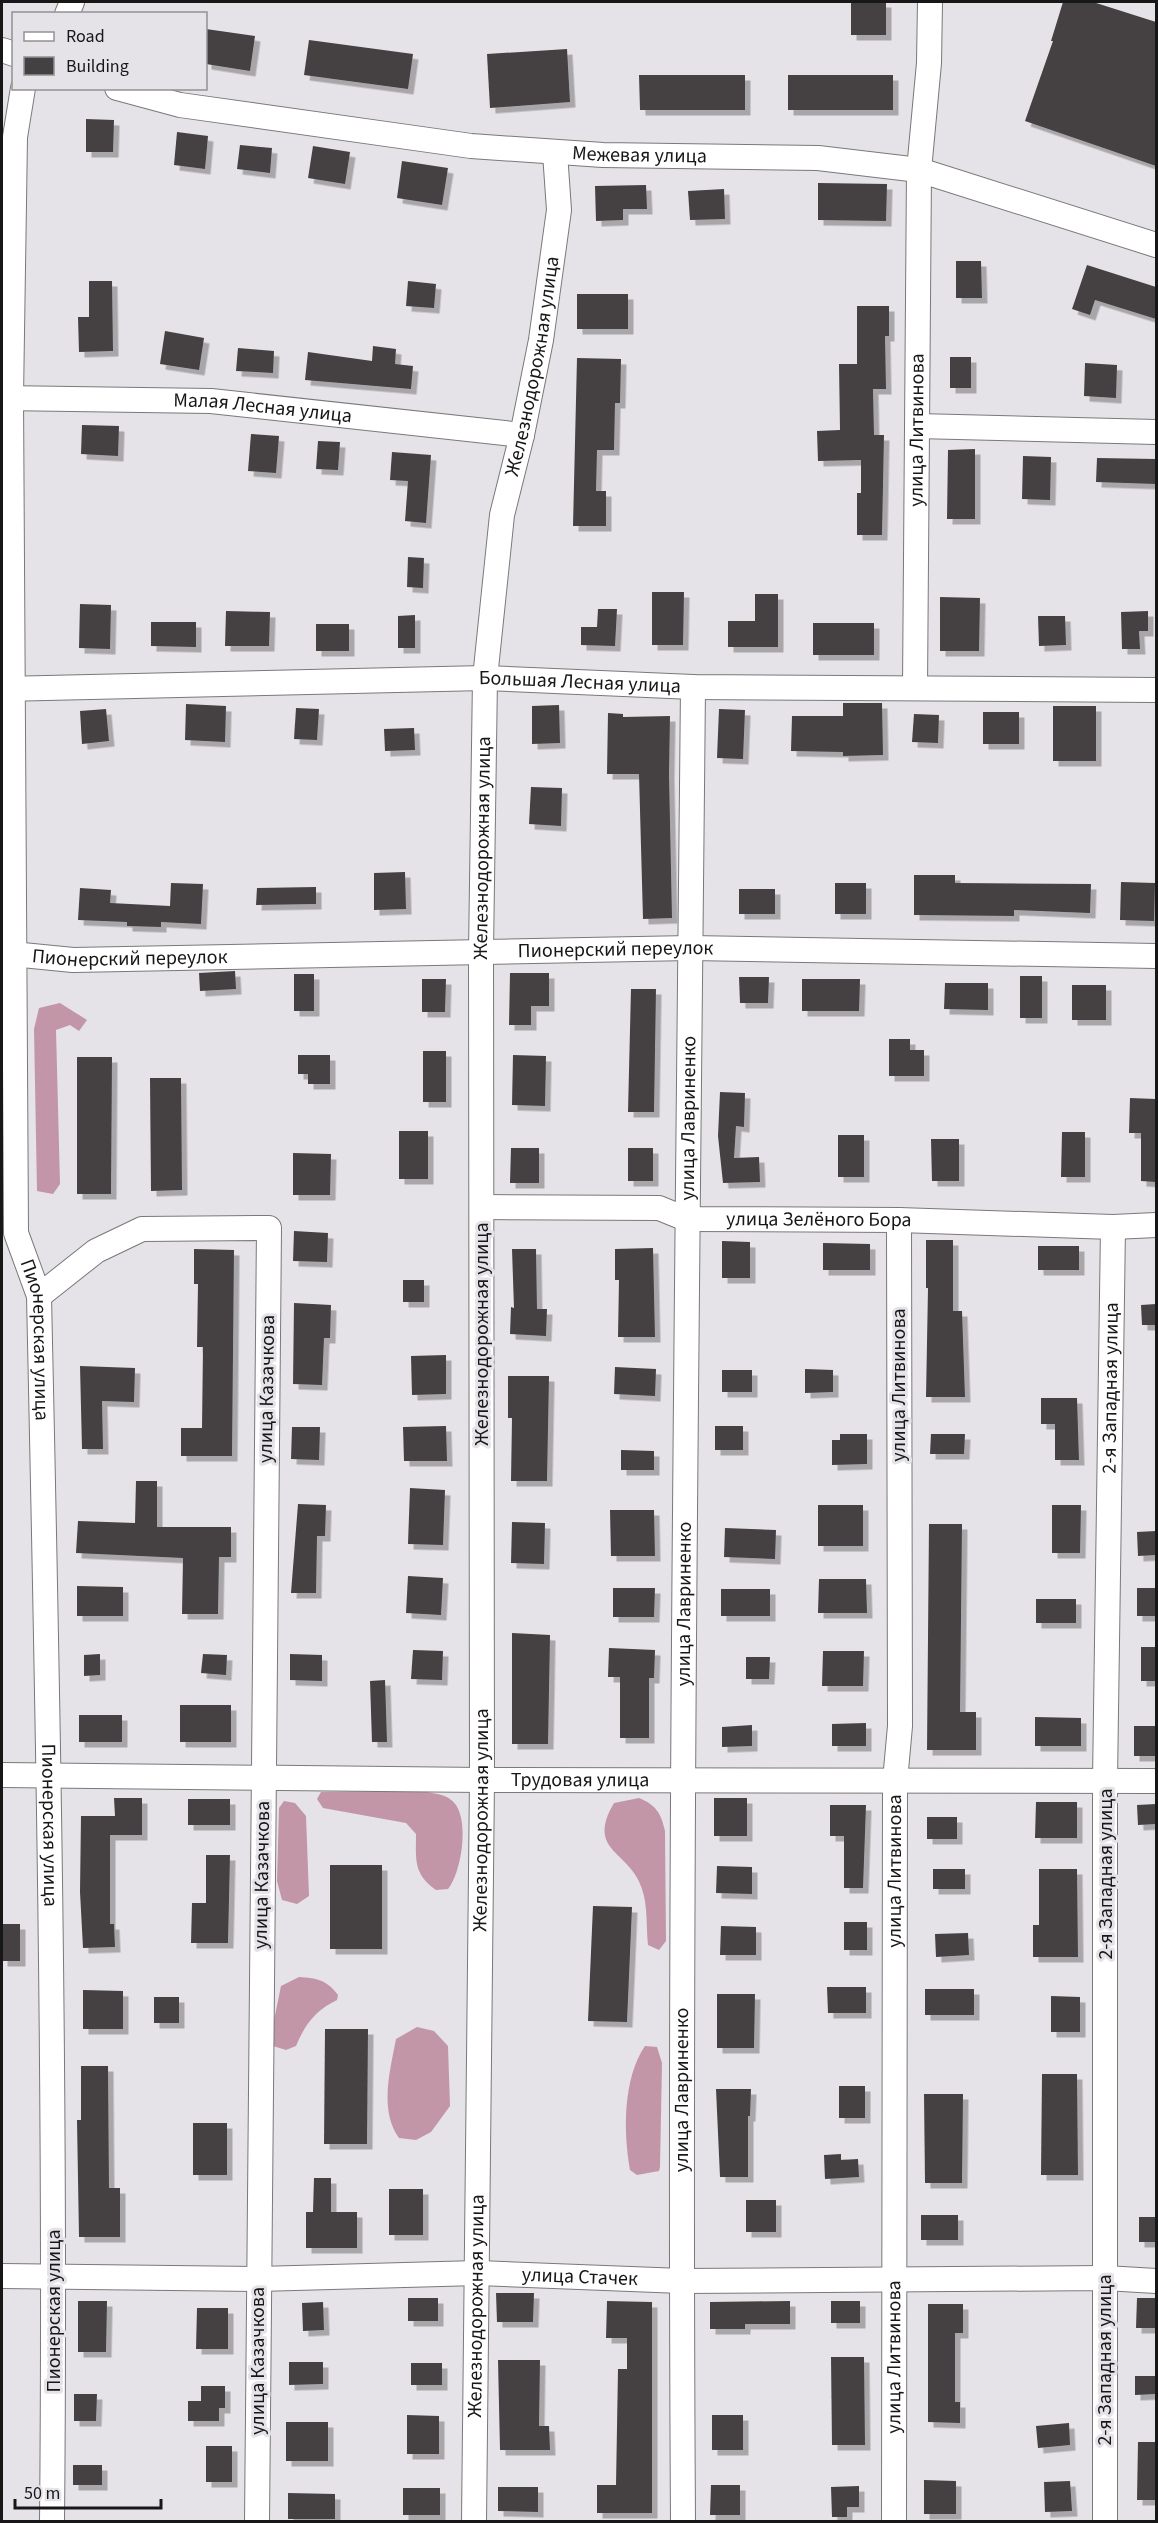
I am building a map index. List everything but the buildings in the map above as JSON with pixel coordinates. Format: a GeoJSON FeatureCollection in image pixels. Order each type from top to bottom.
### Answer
{"type":"FeatureCollection","features":[{"type":"Feature","properties":{"kind":"street","name":"улица Литвинова"},"geometry":{"type":"LineString","coordinates":[[915,688],[919,170],[929,63],[930,2]]}},
{"type":"Feature","properties":{"kind":"street","name":"Пионерская улица"},"geometry":{"type":"LineString","coordinates":[[23,90],[15,137],[6,397],[9,1233],[39,1296],[49,1776],[55,2276],[52,2522]]}},
{"type":"Feature","properties":{"kind":"street","name":"Межевая улица"},"geometry":{"type":"LineString","coordinates":[[124,90],[180,105],[471,146],[555,153],[818,158],[919,170],[1156,245]]}},
{"type":"Feature","properties":{"kind":"street","name":"Железнодорожная улица"},"geometry":{"type":"LineString","coordinates":[[474,2522],[482,1780],[481,951],[485,678],[502,515],[522,435],[541,340],[559,210],[555,153]]}},
{"type":"Feature","properties":{"kind":"street","name":"Малая Лесная улица"},"geometry":{"type":"LineString","coordinates":[[6,397],[211,401],[522,435]]}},
{"type":"Feature","properties":{"kind":"street"},"geometry":{"type":"LineString","coordinates":[[917,426],[1156,432]]}},
{"type":"Feature","properties":{"kind":"street","name":"Большая Лесная улица"},"geometry":{"type":"LineString","coordinates":[[6,689],[485,678],[693,687],[1156,690]]}},
{"type":"Feature","properties":{"kind":"street","name":"улица Лавриненко"},"geometry":{"type":"LineString","coordinates":[[683,2522],[686,1219],[693,687]]}},
{"type":"Feature","properties":{"kind":"street","name":"Пионерский переулок"},"geometry":{"type":"LineString","coordinates":[[7,953],[74,960],[690,948],[1156,956]]}},
{"type":"Feature","properties":{"kind":"street","name":"улица Зелёного Бора"},"geometry":{"type":"LineString","coordinates":[[482,1207],[659,1208],[686,1219],[899,1220],[1113,1227],[1156,1225]]}},
{"type":"Feature","properties":{"kind":"street","name":"улица Литвинова"},"geometry":{"type":"LineString","coordinates":[[894,2522],[895,1781],[900,1726],[899,1220]]}},
{"type":"Feature","properties":{"kind":"street","name":"2-я Западная улица"},"geometry":{"type":"LineString","coordinates":[[1105,2522],[1106,1781],[1113,1227]]}},
{"type":"Feature","properties":{"kind":"street","name":"улица Казачкова"},"geometry":{"type":"LineString","coordinates":[[39,1296],[96,1251],[142,1229],[269,1228],[257,2522]]}},
{"type":"Feature","properties":{"kind":"street","name":"Трудовая улица"},"geometry":{"type":"LineString","coordinates":[[2,1775],[482,1780],[1156,1781]]}},
{"type":"Feature","properties":{"kind":"street","name":"улица Стачек"},"geometry":{"type":"LineString","coordinates":[[2,2276],[258,2278],[478,2273],[682,2282],[896,2282],[1105,2278],[1156,2281]]}},
{"type":"Feature","properties":{"kind":"shaded area"},"geometry":{"type":"Polygon","coordinates":[[[60,1003],[87,1020],[79,1031],[70,1025],[56,1030],[60,1184],[53,1194],[37,1191],[34,1029],[39,1008],[60,1003]]]}},
{"type":"Feature","properties":{"kind":"shaded area"},"geometry":{"type":"Polygon","coordinates":[[[418,1791],[449,1798],[460,1813],[462,1848],[457,1872],[448,1889],[436,1890],[423,1878],[417,1865],[416,1834],[406,1823],[323,1808],[317,1799],[321,1792],[418,1791]]]}},
{"type":"Feature","properties":{"kind":"shaded area"},"geometry":{"type":"Polygon","coordinates":[[[639,1798],[657,1810],[665,1831],[666,1941],[659,1950],[648,1945],[642,1889],[629,1866],[607,1842],[605,1832],[606,1819],[614,1803],[639,1798]]]}},
{"type":"Feature","properties":{"kind":"shaded area"},"geometry":{"type":"Polygon","coordinates":[[[284,1801],[295,1803],[306,1816],[309,1896],[297,1904],[282,1900],[277,1881],[279,1808],[284,1801]]]}},
{"type":"Feature","properties":{"kind":"shaded area"},"geometry":{"type":"Polygon","coordinates":[[[299,1977],[321,1981],[330,1986],[338,1995],[337,2000],[312,2018],[296,2046],[286,2050],[273,2046],[272,2030],[281,1986],[299,1977]]]}},
{"type":"Feature","properties":{"kind":"shaded area"},"geometry":{"type":"Polygon","coordinates":[[[417,2027],[434,2031],[448,2046],[450,2106],[431,2132],[416,2140],[399,2138],[389,2115],[388,2090],[396,2039],[417,2027]]]}},
{"type":"Feature","properties":{"kind":"shaded area"},"geometry":{"type":"Polygon","coordinates":[[[645,2046],[657,2047],[662,2063],[660,2167],[659,2171],[637,2175],[630,2170],[626,2139],[627,2106],[632,2074],[645,2046]]]}}]}
